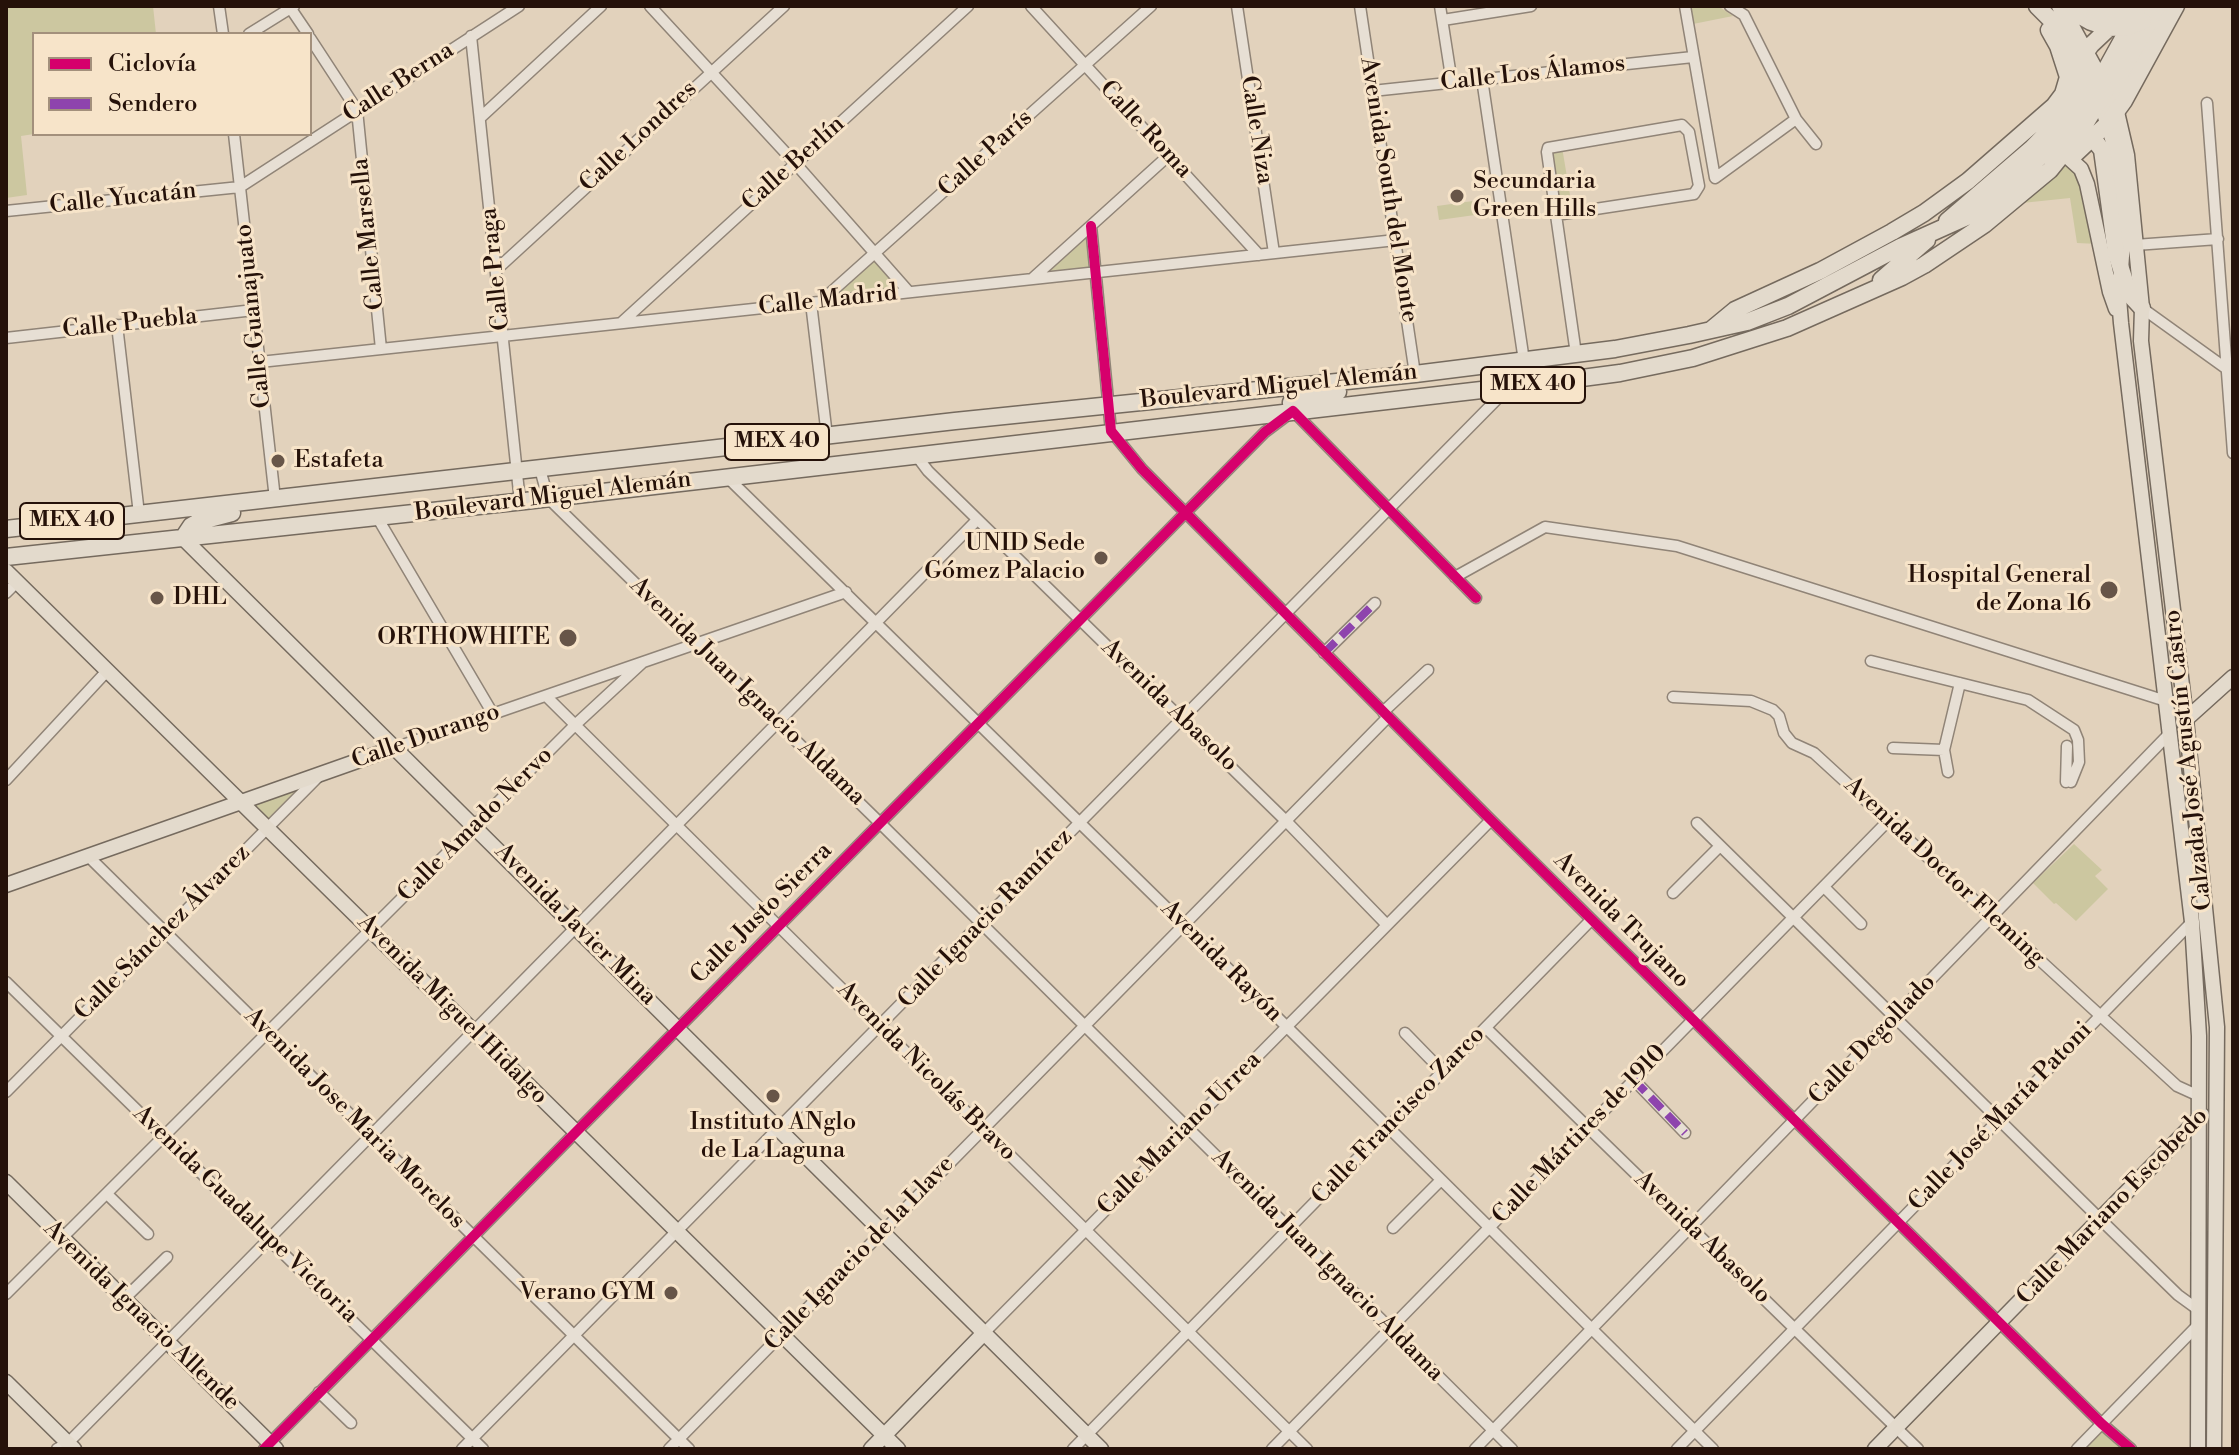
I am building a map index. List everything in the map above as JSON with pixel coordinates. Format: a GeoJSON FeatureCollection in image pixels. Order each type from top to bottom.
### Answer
{"type":"FeatureCollection","features":[{"type":"Feature","properties":{"kind":"highway"},"geometry":{"type":"LineString","coordinates":[[1711,330],[1735,310],[1820,271],[1924,213],[1968,181],[2054,106],[2063,94],[2068,77],[2058,46],[2035,6]]}},
{"type":"Feature","properties":{"kind":"highway"},"geometry":{"type":"LineString","coordinates":[[2035,6],[2060,29],[2098,86]]}},
{"type":"Feature","properties":{"kind":"highway"},"geometry":{"type":"LineString","coordinates":[[2062,6],[2098,86]]}},
{"type":"Feature","properties":{"kind":"highway"},"geometry":{"type":"LineString","coordinates":[[2062,6],[2109,28],[2137,14]]}},
{"type":"Feature","properties":{"kind":"highway"},"geometry":{"type":"LineString","coordinates":[[2088,6],[2111,15],[2137,14]]}},
{"type":"Feature","properties":{"kind":"highway"},"geometry":{"type":"LineString","coordinates":[[1864,293],[2006,170],[2072,104],[2098,86],[2176,6]]}},
{"type":"Feature","properties":{"kind":"highway"},"geometry":{"type":"LineString","coordinates":[[2050,170],[2070,159],[2098,86],[2109,28]]}},
{"type":"Feature","properties":{"kind":"highway"},"geometry":{"type":"LineString","coordinates":[[2068,77],[2098,86]]}},
{"type":"Feature","properties":{"kind":"highway","name":"Boulevard Miguel Alemán"},"geometry":{"type":"LineString","coordinates":[[6,557],[520,502],[1508,387],[1620,373],[1693,358],[1828,312],[1924,265],[1959,243],[2050,170],[2080,133],[2098,86]]}},
{"type":"Feature","properties":{"kind":"highway"},"geometry":{"type":"LineString","coordinates":[[2080,133],[2102,150],[2113,239],[2129,294],[2142,308]]}},
{"type":"Feature","properties":{"kind":"highway","name":"Boulevard Miguel Alemán"},"geometry":{"type":"LineString","coordinates":[[6,529],[1108,405],[1365,380],[1615,349],[1747,322],[1788,306],[1981,208],[2040,158],[2080,133]]}},
{"type":"Feature","properties":{"kind":"highway"},"geometry":{"type":"LineString","coordinates":[[2004,150],[2009,160],[2006,170]]}},
{"type":"Feature","properties":{"kind":"highway"},"geometry":{"type":"LineString","coordinates":[[1421,397],[1434,388],[1451,383],[1497,378],[1524,361]]}},
{"type":"Feature","properties":{"kind":"highway"},"geometry":{"type":"LineString","coordinates":[[1293,411],[1291,403],[1297,399],[1350,389],[1365,380]]}},
{"type":"Feature","properties":{"kind":"highway"},"geometry":{"type":"LineString","coordinates":[[183,538],[198,522],[275,499]]}},
{"type":"Feature","properties":{"kind":"main road"},"geometry":{"type":"LineString","coordinates":[[2098,86],[2165,6]]}},
{"type":"Feature","properties":{"kind":"main road","name":"Boulevard Miguel Alemán"},"geometry":{"type":"LineString","coordinates":[[2098,86],[2137,14]]}},
{"type":"Feature","properties":{"kind":"main road","name":"Calzada José Agustín Castro"},"geometry":{"type":"LineString","coordinates":[[2098,86],[2127,155],[2142,308],[2141,341],[2186,719],[2217,1027],[2214,1449]]}},
{"type":"Feature","properties":{"kind":"main road","name":"Calzada José Agustín Castro"},"geometry":{"type":"LineString","coordinates":[[2098,86],[2114,145],[2123,242],[2121,323],[2192,922],[2199,1096],[2198,1449]]}},
{"type":"Feature","properties":{"kind":"main road"},"geometry":{"type":"LineString","coordinates":[[2070,159],[2081,169],[2087,184],[2110,292],[2121,323]]}},
{"type":"Feature","properties":{"kind":"main road"},"geometry":{"type":"LineString","coordinates":[[2138,452],[2155,451]]}},
{"type":"Feature","properties":{"kind":"main road","name":"Avenida Javier Mina"},"geometry":{"type":"LineString","coordinates":[[183,538],[1101,1449]]}},
{"type":"Feature","properties":{"kind":"main road","name":"Avenida Miguel Hidalgo"},"geometry":{"type":"LineString","coordinates":[[12,576],[898,1449]]}},
{"type":"Feature","properties":{"kind":"main road"},"geometry":{"type":"LineString","coordinates":[[2170,733],[2233,677]]}},
{"type":"Feature","properties":{"kind":"main road","name":"Calle Durango"},"geometry":{"type":"LineString","coordinates":[[6,885],[397,747]]}},
{"type":"Feature","properties":{"kind":"main road"},"geometry":{"type":"LineString","coordinates":[[2199,1096],[2216,1099],[2233,1095]]}},
{"type":"Feature","properties":{"kind":"main road","name":"Calle Mariano Escobedo"},"geometry":{"type":"LineString","coordinates":[[1875,1449],[2216,1099]]}},
{"type":"Feature","properties":{"kind":"main road","name":"Avenida Ignacio Allende"},"geometry":{"type":"LineString","coordinates":[[6,1182],[270,1447]]}},
{"type":"Feature","properties":{"kind":"main road","name":"Calle Mariano Urrea"},"geometry":{"type":"LineString","coordinates":[[871,1449],[984,1333]]}},
{"type":"Feature","properties":{"kind":"main road"},"geometry":{"type":"LineString","coordinates":[[6,1382],[66,1447]]}},
{"type":"Feature","properties":{"kind":"street"},"geometry":{"type":"LineString","coordinates":[[219,6],[223,32]]}},
{"type":"Feature","properties":{"kind":"street","name":"Calle Berna"},"geometry":{"type":"LineString","coordinates":[[240,187],[519,6]]}},
{"type":"Feature","properties":{"kind":"street"},"geometry":{"type":"LineString","coordinates":[[480,118],[601,6]]}},
{"type":"Feature","properties":{"kind":"street"},"geometry":{"type":"LineString","coordinates":[[650,6],[909,292]]}},
{"type":"Feature","properties":{"kind":"street","name":"Calle Londres"},"geometry":{"type":"LineString","coordinates":[[496,270],[784,6]]}},
{"type":"Feature","properties":{"kind":"street","name":"Calle Berlín"},"geometry":{"type":"LineString","coordinates":[[621,323],[968,6]]}},
{"type":"Feature","properties":{"kind":"street","name":"Calle Roma"},"geometry":{"type":"LineString","coordinates":[[1031,6],[1259,255]]}},
{"type":"Feature","properties":{"kind":"street","name":"Calle París"},"geometry":{"type":"LineString","coordinates":[[815,302],[875,253],[1151,6]]}},
{"type":"Feature","properties":{"kind":"street","name":"Calle Niza"},"geometry":{"type":"LineString","coordinates":[[1237,6],[1274,253]]}},
{"type":"Feature","properties":{"kind":"street","name":"Avenida South del Monte"},"geometry":{"type":"LineString","coordinates":[[1360,6],[1415,374]]}},
{"type":"Feature","properties":{"kind":"street"},"geometry":{"type":"LineString","coordinates":[[1440,6],[1452,83]]}},
{"type":"Feature","properties":{"kind":"street"},"geometry":{"type":"LineString","coordinates":[[1443,20],[1531,6]]}},
{"type":"Feature","properties":{"kind":"street"},"geometry":{"type":"LineString","coordinates":[[1685,6],[1715,178],[1796,119]]}},
{"type":"Feature","properties":{"kind":"street"},"geometry":{"type":"LineString","coordinates":[[1730,6],[1744,15],[1796,119],[1816,144]]}},
{"type":"Feature","properties":{"kind":"street"},"geometry":{"type":"LineString","coordinates":[[252,32],[291,7]]}},
{"type":"Feature","properties":{"kind":"street","name":"Calle Marsella"},"geometry":{"type":"LineString","coordinates":[[291,7],[307,32]]}},
{"type":"Feature","properties":{"kind":"street","name":"Calle Praga"},"geometry":{"type":"LineString","coordinates":[[471,36],[520,502]]}},
{"type":"Feature","properties":{"kind":"street","name":"Calle Marsella"},"geometry":{"type":"LineString","coordinates":[[312,41],[357,110],[381,349]]}},
{"type":"Feature","properties":{"kind":"street","name":"Calle Los Álamos"},"geometry":{"type":"LineString","coordinates":[[1372,91],[1693,57]]}},
{"type":"Feature","properties":{"kind":"street"},"geometry":{"type":"LineString","coordinates":[[1482,79],[1524,361]]}},
{"type":"Feature","properties":{"kind":"street"},"geometry":{"type":"LineString","coordinates":[[2207,103],[2230,372],[2233,453]]}},
{"type":"Feature","properties":{"kind":"street"},"geometry":{"type":"LineString","coordinates":[[1556,215],[1694,194],[1697,191],[1692,146],[1686,128],[1682,125],[1548,148],[1556,215],[1576,354]]}},
{"type":"Feature","properties":{"kind":"street","name":"Calle Guanajuato"},"geometry":{"type":"LineString","coordinates":[[234,136],[275,499]]}},
{"type":"Feature","properties":{"kind":"street"},"geometry":{"type":"LineString","coordinates":[[1032,279],[1168,156]]}},
{"type":"Feature","properties":{"kind":"street","name":"Calle Yucatán"},"geometry":{"type":"LineString","coordinates":[[6,211],[240,187]]}},
{"type":"Feature","properties":{"kind":"street"},"geometry":{"type":"LineString","coordinates":[[1091,226],[1111,431]]}},
{"type":"Feature","properties":{"kind":"street"},"geometry":{"type":"LineString","coordinates":[[2135,245],[2218,239]]}},
{"type":"Feature","properties":{"kind":"street","name":"Calle Madrid"},"geometry":{"type":"LineString","coordinates":[[260,362],[1396,240]]}},
{"type":"Feature","properties":{"kind":"street"},"geometry":{"type":"LineString","coordinates":[[2219,252],[2233,251]]}},
{"type":"Feature","properties":{"kind":"street"},"geometry":{"type":"LineString","coordinates":[[815,302],[827,436]]}},
{"type":"Feature","properties":{"kind":"street"},"geometry":{"type":"LineString","coordinates":[[2142,308],[2230,372]]}},
{"type":"Feature","properties":{"kind":"street","name":"Calle Puebla"},"geometry":{"type":"LineString","coordinates":[[6,338],[254,310]]}},
{"type":"Feature","properties":{"kind":"street"},"geometry":{"type":"LineString","coordinates":[[117,325],[139,514]]}},
{"type":"Feature","properties":{"kind":"street","name":"Calle Ignacio Ramírez"},"geometry":{"type":"LineString","coordinates":[[462,1449],[1508,387]]}},
{"type":"Feature","properties":{"kind":"street"},"geometry":{"type":"LineString","coordinates":[[1293,411],[1476,598]]}},
{"type":"Feature","properties":{"kind":"street","name":"Calle Justo Sierra"},"geometry":{"type":"LineString","coordinates":[[270,1447],[319,1392],[1265,432],[1293,411]]}},
{"type":"Feature","properties":{"kind":"street","name":"Avenida Trujano"},"geometry":{"type":"LineString","coordinates":[[1111,431],[1142,469],[1591,920],[2102,1424],[2131,1449]]}},
{"type":"Feature","properties":{"kind":"street","name":"Avenida Abasolo"},"geometry":{"type":"LineString","coordinates":[[916,455],[977,520],[1286,821],[1387,925]]}},
{"type":"Feature","properties":{"kind":"street"},"geometry":{"type":"LineString","coordinates":[[540,469],[548,498]]}},
{"type":"Feature","properties":{"kind":"street","name":"Avenida Rayón"},"geometry":{"type":"LineString","coordinates":[[727,477],[1713,1449]]}},
{"type":"Feature","properties":{"kind":"street","name":"Avenida Juan Ignacio Aldama"},"geometry":{"type":"LineString","coordinates":[[548,498],[1512,1449]]}},
{"type":"Feature","properties":{"kind":"street"},"geometry":{"type":"LineString","coordinates":[[377,517],[493,714]]}},
{"type":"Feature","properties":{"kind":"street"},"geometry":{"type":"LineString","coordinates":[[66,1447],[977,520]]}},
{"type":"Feature","properties":{"kind":"street"},"geometry":{"type":"LineString","coordinates":[[1455,577],[1545,527],[1677,546],[2166,701],[2183,701]]}},
{"type":"Feature","properties":{"kind":"street"},"geometry":{"type":"LineString","coordinates":[[6,593],[12,576]]}},
{"type":"Feature","properties":{"kind":"street","name":"Calle Durango"},"geometry":{"type":"LineString","coordinates":[[397,747],[846,592]]}},
{"type":"Feature","properties":{"kind":"street"},"geometry":{"type":"LineString","coordinates":[[1324,653],[1375,603]]}},
{"type":"Feature","properties":{"kind":"street"},"geometry":{"type":"LineString","coordinates":[[1871,661],[2028,700],[2074,730],[2078,740],[2079,762],[2069,782],[2067,746]]}},
{"type":"Feature","properties":{"kind":"street","name":"Calle Amado Nervo"},"geometry":{"type":"LineString","coordinates":[[6,1294],[575,725],[642,663]]}},
{"type":"Feature","properties":{"kind":"street","name":"Calle Ignacio de la Llave"},"geometry":{"type":"LineString","coordinates":[[669,1449],[1286,821],[1428,670]]}},
{"type":"Feature","properties":{"kind":"street"},"geometry":{"type":"LineString","coordinates":[[6,780],[107,671]]}},
{"type":"Feature","properties":{"kind":"street"},"geometry":{"type":"LineString","coordinates":[[1948,772],[1944,750],[1960,683]]}},
{"type":"Feature","properties":{"kind":"street","name":"Avenida Nicolás Bravo"},"geometry":{"type":"LineString","coordinates":[[546,696],[1307,1449]]}},
{"type":"Feature","properties":{"kind":"street","name":"Avenida Doctor Fleming"},"geometry":{"type":"LineString","coordinates":[[1673,697],[1751,701],[1773,710],[1779,716],[1784,733],[1800,747],[1814,753],[2177,1086],[2199,1096]]}},
{"type":"Feature","properties":{"kind":"street","name":"Calle Degollado"},"geometry":{"type":"LineString","coordinates":[[1475,1449],[2170,733]]}},
{"type":"Feature","properties":{"kind":"street"},"geometry":{"type":"LineString","coordinates":[[1893,748],[1944,750]]}},
{"type":"Feature","properties":{"kind":"street","name":"Calle Sánchez Álvarez"},"geometry":{"type":"LineString","coordinates":[[6,1092],[319,775]]}},
{"type":"Feature","properties":{"kind":"street","name":"Calle Mariano Urrea"},"geometry":{"type":"LineString","coordinates":[[984,1333],[1491,820]]}},
{"type":"Feature","properties":{"kind":"street","name":"Calle Mártires de 1910"},"geometry":{"type":"LineString","coordinates":[[1272,1449],[1888,821]]}},
{"type":"Feature","properties":{"kind":"street"},"geometry":{"type":"LineString","coordinates":[[1697,823],[2178,1295],[2215,1322]]}},
{"type":"Feature","properties":{"kind":"street"},"geometry":{"type":"LineString","coordinates":[[1673,893],[1720,846]]}},
{"type":"Feature","properties":{"kind":"street","name":"Avenida Jose Maria Morelos"},"geometry":{"type":"LineString","coordinates":[[88,856],[689,1449]]}},
{"type":"Feature","properties":{"kind":"street"},"geometry":{"type":"LineString","coordinates":[[1824,887],[1861,924]]}},
{"type":"Feature","properties":{"kind":"street","name":"Calle Francisco Zarco"},"geometry":{"type":"LineString","coordinates":[[1073,1449],[1591,920]]}},
{"type":"Feature","properties":{"kind":"street","name":"Calle José María Patoni"},"geometry":{"type":"LineString","coordinates":[[1677,1449],[2192,922]]}},
{"type":"Feature","properties":{"kind":"street","name":"Avenida Guadalupe Victoria"},"geometry":{"type":"LineString","coordinates":[[6,982],[483,1449]]}},
{"type":"Feature","properties":{"kind":"street","name":"Avenida Abasolo"},"geometry":{"type":"LineString","coordinates":[[1486,1028],[1918,1449]]}},
{"type":"Feature","properties":{"kind":"street"},"geometry":{"type":"LineString","coordinates":[[1405,1033],[1443,1072]]}},
{"type":"Feature","properties":{"kind":"street"},"geometry":{"type":"LineString","coordinates":[[1634,1080],[1685,1133]]}},
{"type":"Feature","properties":{"kind":"street"},"geometry":{"type":"LineString","coordinates":[[1393,1228],[1441,1180]]}},
{"type":"Feature","properties":{"kind":"street"},"geometry":{"type":"LineString","coordinates":[[107,1194],[148,1234]]}},
{"type":"Feature","properties":{"kind":"street"},"geometry":{"type":"LineString","coordinates":[[123,1300],[167,1257]]}},
{"type":"Feature","properties":{"kind":"street"},"geometry":{"type":"LineString","coordinates":[[2077,1449],[2198,1325]]}},
{"type":"Feature","properties":{"kind":"street"},"geometry":{"type":"LineString","coordinates":[[319,1392],[351,1423]]}},
{"type":"Feature","properties":{"kind":"shaded area"},"geometry":{"type":"Polygon","coordinates":[[[6,6],[153,6],[156,32],[32,32],[32,134],[21,136],[27,195],[6,198],[6,6]]]}},
{"type":"Feature","properties":{"kind":"shaded area"},"geometry":{"type":"Polygon","coordinates":[[[1684,6],[1718,6],[1733,16],[1688,25],[1684,6]]]}},
{"type":"Feature","properties":{"kind":"shaded area"},"geometry":{"type":"Polygon","coordinates":[[[1562,147],[1571,201],[1557,203],[1548,149],[1562,147]]]}},
{"type":"Feature","properties":{"kind":"shaded area"},"geometry":{"type":"Polygon","coordinates":[[[2069,161],[2080,170],[2098,244],[2077,243],[2070,198],[2022,203],[2051,171],[2069,161]]]}},
{"type":"Feature","properties":{"kind":"shaded area"},"geometry":{"type":"Polygon","coordinates":[[[1473,201],[1475,215],[1439,220],[1437,206],[1473,201]]]}},
{"type":"Feature","properties":{"kind":"shaded area"},"geometry":{"type":"Polygon","coordinates":[[[1088,226],[1091,271],[1027,278],[1088,226]]]}},
{"type":"Feature","properties":{"kind":"shaded area"},"geometry":{"type":"Polygon","coordinates":[[[877,252],[908,291],[824,299],[877,252]]]}},
{"type":"Feature","properties":{"kind":"shaded area"},"geometry":{"type":"Polygon","coordinates":[[[298,791],[269,820],[251,804],[298,791]]]}},
{"type":"Feature","properties":{"kind":"shaded area"},"geometry":{"type":"Polygon","coordinates":[[[2074,844],[2102,870],[2095,876],[2108,889],[2076,921],[2033,883],[2074,844]]]}},
{"type":"Feature","properties":{"kind":"shaded area"},"geometry":{"type":"Polygon","coordinates":[[[2101,1423],[2128,1449],[2076,1449],[2101,1423]]]}},
{"type":"Feature","properties":{"kind":"marked path"},"geometry":{"type":"LineString","coordinates":[[1324,653],[1375,603]]}},
{"type":"Feature","properties":{"kind":"marked path"},"geometry":{"type":"LineString","coordinates":[[1634,1080],[1685,1133]]}},
{"type":"Feature","properties":{"kind":"cycle path"},"geometry":{"type":"LineString","coordinates":[[1091,226],[1111,431],[1142,469],[1491,820],[2102,1424],[2131,1449]]}},
{"type":"Feature","properties":{"kind":"cycle path"},"geometry":{"type":"LineString","coordinates":[[264,1449],[1265,432],[1293,411],[1476,598]]}},
{"type":"Feature","properties":{"kind":"place","name":"Secundaria Green Hills"},"geometry":{"type":"Point","coordinates":[1457,196]}},
{"type":"Feature","properties":{"kind":"place","name":"Estafeta"},"geometry":{"type":"Point","coordinates":[278,461]}},
{"type":"Feature","properties":{"kind":"place","name":"UNID Sede Gómez Palacio"},"geometry":{"type":"Point","coordinates":[1101,558]}},
{"type":"Feature","properties":{"kind":"place","name":"Hospital General de Zona 16"},"geometry":{"type":"Point","coordinates":[2109,590]}},
{"type":"Feature","properties":{"kind":"place","name":"DHL"},"geometry":{"type":"Point","coordinates":[157,598]}},
{"type":"Feature","properties":{"kind":"place","name":"ORTHOWHITE"},"geometry":{"type":"Point","coordinates":[568,638]}},
{"type":"Feature","properties":{"kind":"place","name":"Instituto ANglo de La Laguna"},"geometry":{"type":"Point","coordinates":[773,1096]}},
{"type":"Feature","properties":{"kind":"place","name":"Verano GYM"},"geometry":{"type":"Point","coordinates":[671,1293]}}]}
